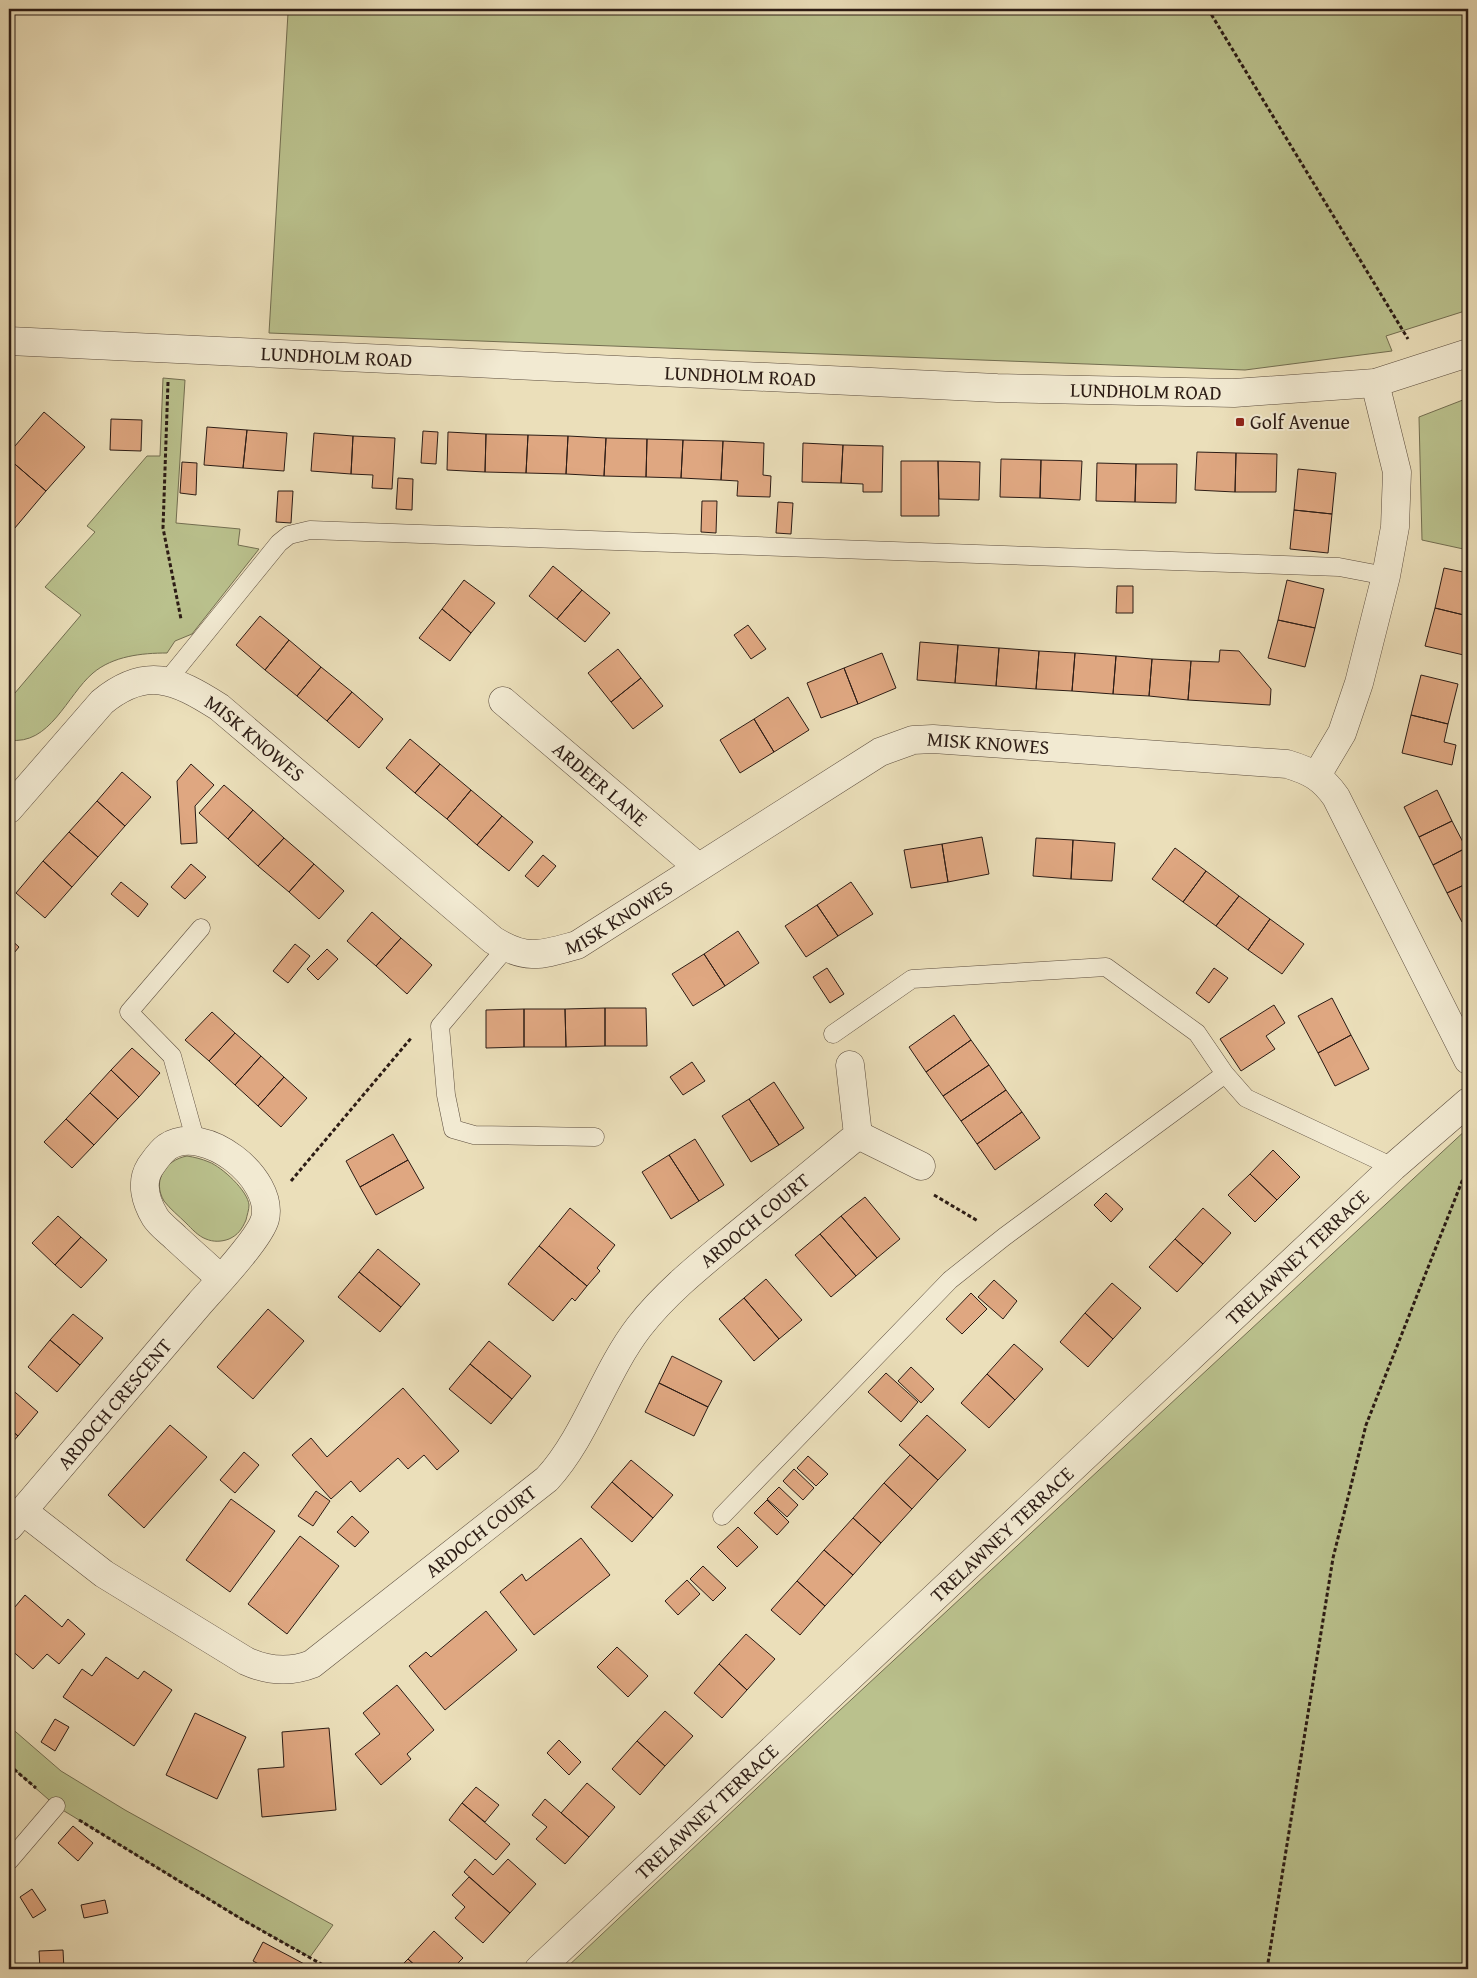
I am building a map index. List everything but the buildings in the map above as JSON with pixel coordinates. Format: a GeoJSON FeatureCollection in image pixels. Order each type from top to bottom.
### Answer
{"type":"FeatureCollection","features":[{"type":"Feature","properties":{"kind":"street","name":"LUNDHOLM ROAD"},"geometry":{"type":"LineString","coordinates":[[9,341],[998,388],[1234,393],[1375,383],[1468,353]]}},
{"type":"Feature","properties":{"kind":"street"},"geometry":{"type":"LineString","coordinates":[[1375,383],[1397,472],[1394,527],[1386,576],[1359,683],[1342,733],[1317,775],[1328,785],[1336,797],[1468,1060]]}},
{"type":"Feature","properties":{"kind":"street","name":"MISK KNOWES"},"geometry":{"type":"LineString","coordinates":[[13,797],[102,702],[118,689],[136,681],[177,683],[219,707],[493,940],[506,948],[529,955],[551,952],[577,945],[880,752],[913,740],[932,739],[1287,764],[1317,775]]}},
{"type":"Feature","properties":{"kind":"street","name":"ARDEER LANE"},"geometry":{"type":"LineString","coordinates":[[503,701],[698,867]]}},
{"type":"Feature","properties":{"kind":"street"},"geometry":{"type":"LineString","coordinates":[[850,1065],[858,1134],[921,1166]]}},
{"type":"Feature","properties":{"kind":"street","name":"TRELAWNEY TERRACE"},"geometry":{"type":"LineString","coordinates":[[539,1969],[1393,1167],[1468,1102]]}},
{"type":"Feature","properties":{"kind":"street","name":"ARDOCH COURT"},"geometry":{"type":"LineString","coordinates":[[16,1519],[246,1661],[262,1668],[275,1670],[290,1670],[312,1664],[547,1479],[569,1449],[638,1329],[658,1303],[858,1134]]}},
{"type":"Feature","properties":{"kind":"street"},"geometry":{"type":"LineString","coordinates":[[221,1279],[156,1219],[147,1204],[145,1188],[148,1171],[156,1157],[168,1146],[186,1141],[217,1147],[246,1170],[259,1185],[265,1202]]}},
{"type":"Feature","properties":{"kind":"street","name":"ARDOCH CRESCENT"},"geometry":{"type":"LineString","coordinates":[[16,1519],[258,1233],[265,1219],[265,1202]]}},
{"type":"Feature","properties":{"kind":"lane"},"geometry":{"type":"LineString","coordinates":[[166,682],[279,543],[289,535],[310,530],[1339,567],[1386,576]]}},
{"type":"Feature","properties":{"kind":"lane"},"geometry":{"type":"LineString","coordinates":[[196,1142],[172,1056],[129,1012],[201,928]]}},
{"type":"Feature","properties":{"kind":"lane"},"geometry":{"type":"LineString","coordinates":[[506,948],[440,1026],[446,1095],[453,1129],[474,1135],[595,1137]]}},
{"type":"Feature","properties":{"kind":"lane"},"geometry":{"type":"LineString","coordinates":[[833,1034],[912,979],[1106,967],[1197,1033],[1225,1074],[1246,1098],[1393,1167]]}},
{"type":"Feature","properties":{"kind":"lane"},"geometry":{"type":"LineString","coordinates":[[722,1516],[950,1280],[1004,1237],[1225,1074]]}},
{"type":"Feature","properties":{"kind":"lane"},"geometry":{"type":"LineString","coordinates":[[9,1861],[56,1806]]}},
{"type":"Feature","properties":{"kind":"path"},"geometry":{"type":"LineString","coordinates":[[1208,9],[1425,367]]}},
{"type":"Feature","properties":{"kind":"path"},"geometry":{"type":"LineString","coordinates":[[169,349],[163,528],[188,656]]}},
{"type":"Feature","properties":{"kind":"path"},"geometry":{"type":"LineString","coordinates":[[265,1202],[287,1187],[418,1030]]}},
{"type":"Feature","properties":{"kind":"path"},"geometry":{"type":"LineString","coordinates":[[921,1166],[913,1183],[1004,1237]]}},
{"type":"Feature","properties":{"kind":"path"},"geometry":{"type":"LineString","coordinates":[[1267,1969],[1333,1558],[1366,1425],[1468,1166]]}},
{"type":"Feature","properties":{"kind":"path"},"geometry":{"type":"LineString","coordinates":[[9,1766],[56,1806],[243,1920],[330,1969]]}},
{"type":"Feature","properties":{"kind":"green space"},"geometry":{"type":"Polygon","coordinates":[[[9,9],[1468,9],[1468,310],[1386,336],[1392,351],[1245,370],[269,333],[288,13],[9,9]]]}},
{"type":"Feature","properties":{"kind":"green space"},"geometry":{"type":"Polygon","coordinates":[[[163,378],[185,380],[176,523],[240,529],[238,545],[259,549],[192,634],[175,641],[167,653],[128,657],[101,667],[84,682],[47,727],[36,735],[23,740],[9,740],[9,700],[81,615],[45,587],[95,532],[87,526],[147,456],[160,456],[163,378]]]}},
{"type":"Feature","properties":{"kind":"green space"},"geometry":{"type":"Polygon","coordinates":[[[1468,398],[1468,550],[1422,540],[1419,417],[1468,398]]]}},
{"type":"Feature","properties":{"kind":"green space"},"geometry":{"type":"Polygon","coordinates":[[[1468,1128],[1468,1969],[565,1969],[825,1724],[1468,1128]]]}},
{"type":"Feature","properties":{"kind":"green space"},"geometry":{"type":"Polygon","coordinates":[[[187,1156],[209,1162],[227,1174],[234,1180],[248,1199],[249,1205],[246,1220],[235,1236],[217,1241],[203,1238],[164,1201],[159,1186],[163,1172],[172,1162],[187,1156]]]}},
{"type":"Feature","properties":{"kind":"green space"},"geometry":{"type":"Polygon","coordinates":[[[9,1726],[61,1771],[125,1810],[333,1925],[310,1957],[243,1920],[56,1806],[9,1765],[9,1726]]]}},
{"type":"Feature","properties":{"kind":"place","name":"Golf Avenue"},"geometry":{"type":"Point","coordinates":[1240,422]}}]}
